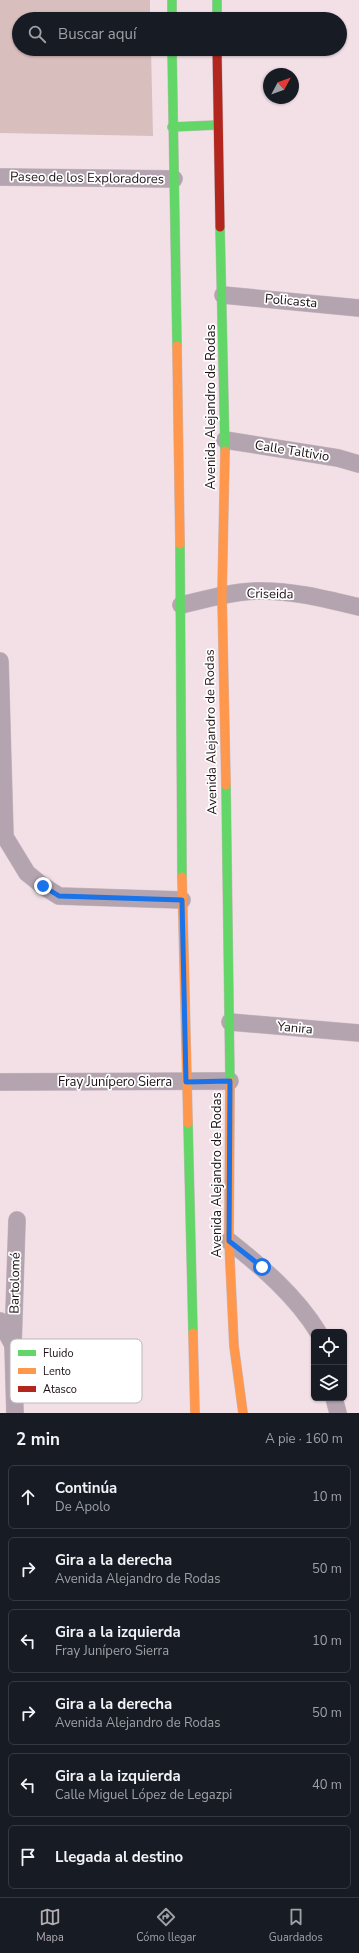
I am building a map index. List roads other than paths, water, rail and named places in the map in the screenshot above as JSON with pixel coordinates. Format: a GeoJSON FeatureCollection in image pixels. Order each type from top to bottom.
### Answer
{"type":"FeatureCollection","features":[{"type":"Feature","properties":{"kind":"street"},"geometry":{"type":"LineString","coordinates":[[172,0],[172,12]]}},
{"type":"Feature","properties":{"kind":"street"},"geometry":{"type":"LineString","coordinates":[[217,0],[217,12]]}},
{"type":"Feature","properties":{"kind":"street","name":"Avenida Alejandro de Rodas"},"geometry":{"type":"LineString","coordinates":[[172,56],[181,605],[182,900],[195,1413]]}},
{"type":"Feature","properties":{"kind":"street","name":"Avenida Alejandro de Rodas"},"geometry":{"type":"LineString","coordinates":[[217,56],[217,125],[223,295],[225,440],[222,596],[230,1022],[229,1241],[234,1346],[243,1413]]}},
{"type":"Feature","properties":{"kind":"street"},"geometry":{"type":"LineString","coordinates":[[172,127],[217,125]]}},
{"type":"Feature","properties":{"kind":"street","name":"Paseo de los Exploradores"},"geometry":{"type":"LineString","coordinates":[[0,177],[174,179]]}},
{"type":"Feature","properties":{"kind":"street","name":"Policasta"},"geometry":{"type":"LineString","coordinates":[[223,295],[359,308]]}},
{"type":"Feature","properties":{"kind":"street","name":"Calle Taltivio"},"geometry":{"type":"LineString","coordinates":[[225,440],[338,458],[359,464]]}},
{"type":"Feature","properties":{"kind":"street","name":"Criseida"},"geometry":{"type":"LineString","coordinates":[[181,605],[222,596],[257,591],[292,593],[334,601],[359,608]]}},
{"type":"Feature","properties":{"kind":"street"},"geometry":{"type":"LineString","coordinates":[[0,661],[5,837],[27,873],[43,886],[59,896],[182,900]]}},
{"type":"Feature","properties":{"kind":"street","name":"Yanira"},"geometry":{"type":"LineString","coordinates":[[230,1022],[359,1033]]}},
{"type":"Feature","properties":{"kind":"street","name":"Fray Junípero Sierra"},"geometry":{"type":"LineString","coordinates":[[0,1082],[230,1081]]}},
{"type":"Feature","properties":{"kind":"street","name":"Bartolomé"},"geometry":{"type":"LineString","coordinates":[[14,1339],[16,1220]]}},
{"type":"Feature","properties":{"kind":"street"},"geometry":{"type":"LineString","coordinates":[[229,1241],[262,1267],[294,1301],[316,1329]]}},
{"type":"Feature","properties":{"kind":"street","name":"Bartolomé"},"geometry":{"type":"LineString","coordinates":[[0,1321],[10,1339]]}},
{"type":"Feature","properties":{"kind":"street"},"geometry":{"type":"LineString","coordinates":[[335,1401],[338,1413]]}},
{"type":"Feature","properties":{"kind":"street","name":"Bartolomé"},"geometry":{"type":"LineString","coordinates":[[15,1403],[15,1413]]}}]}
